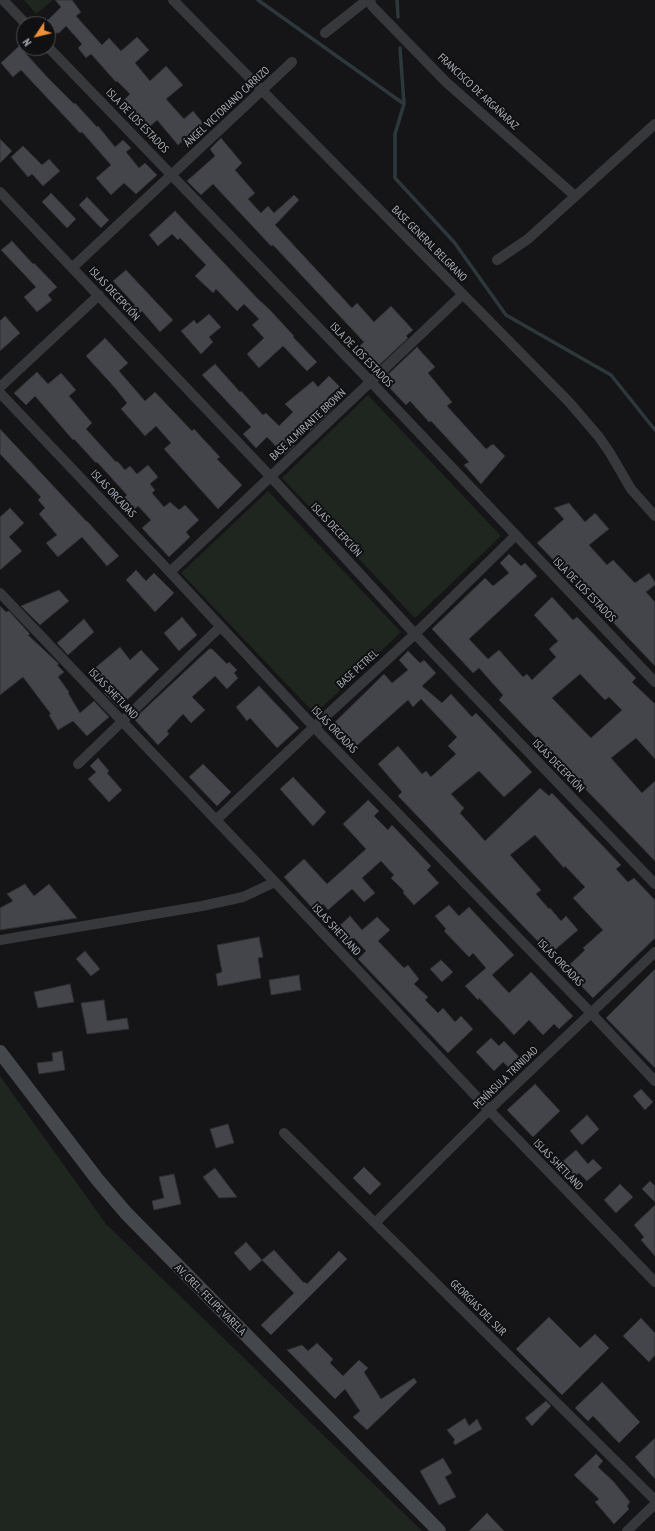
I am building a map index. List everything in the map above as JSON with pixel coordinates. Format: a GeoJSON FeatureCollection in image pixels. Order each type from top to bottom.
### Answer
{"type":"FeatureCollection","features":[{"type":"Feature","properties":{"kind":"main road","name":"AV. CREL. FELIPE VARELA"},"geometry":{"type":"LineString","coordinates":[[0,1052],[97,1179],[126,1213],[439,1531]]}},
{"type":"Feature","properties":{"kind":"street"},"geometry":{"type":"LineString","coordinates":[[3,0],[18,16]]}},
{"type":"Feature","properties":{"kind":"street","name":"BASE GENERAL BELGRANO"},"geometry":{"type":"LineString","coordinates":[[173,0],[569,402],[599,437],[631,489],[655,516]]}},
{"type":"Feature","properties":{"kind":"street"},"geometry":{"type":"LineString","coordinates":[[325,33],[366,0]]}},
{"type":"Feature","properties":{"kind":"street","name":"FRANCISCO DE ARGAÑARAZ"},"geometry":{"type":"LineString","coordinates":[[370,0],[372,6],[446,82],[576,196]]}},
{"type":"Feature","properties":{"kind":"street","name":"ISLA DE LOS ESTADOS"},"geometry":{"type":"LineString","coordinates":[[56,55],[371,382],[655,682]]}},
{"type":"Feature","properties":{"kind":"street","name":"ÁNGEL VICTORIANO CARRIZO"},"geometry":{"type":"LineString","coordinates":[[73,267],[292,62]]}},
{"type":"Feature","properties":{"kind":"street"},"geometry":{"type":"LineString","coordinates":[[497,260],[528,239],[655,124]]}},
{"type":"Feature","properties":{"kind":"street","name":"ISLAS DECEPCIÓN"},"geometry":{"type":"LineString","coordinates":[[0,192],[73,267],[270,476],[415,634],[655,884]]}},
{"type":"Feature","properties":{"kind":"street"},"geometry":{"type":"LineString","coordinates":[[0,387],[99,295]]}},
{"type":"Feature","properties":{"kind":"street","name":"BASE ALMIRANTE BROWN"},"geometry":{"type":"LineString","coordinates":[[170,572],[462,295]]}},
{"type":"Feature","properties":{"kind":"street","name":"ISLAS ORCADAS"},"geometry":{"type":"LineString","coordinates":[[0,393],[314,726],[655,1081]]}},
{"type":"Feature","properties":{"kind":"street","name":"BASE PETREL"},"geometry":{"type":"LineString","coordinates":[[216,820],[314,726],[415,634],[516,536]]}},
{"type":"Feature","properties":{"kind":"street","name":"ISLAS SHETLAND"},"geometry":{"type":"LineString","coordinates":[[0,593],[275,882],[489,1110],[655,1282]]}},
{"type":"Feature","properties":{"kind":"street"},"geometry":{"type":"LineString","coordinates":[[78,764],[220,627]]}},
{"type":"Feature","properties":{"kind":"street"},"geometry":{"type":"LineString","coordinates":[[0,940],[47,933],[243,897],[275,882]]}},
{"type":"Feature","properties":{"kind":"street","name":"PENÍNSULA TRINIDAD"},"geometry":{"type":"LineString","coordinates":[[375,1224],[489,1110],[655,952]]}},
{"type":"Feature","properties":{"kind":"street","name":"GEORGIAS DEL SUR"},"geometry":{"type":"LineString","coordinates":[[284,1133],[655,1500]]}},
{"type":"Feature","properties":{"kind":"street"},"geometry":{"type":"LineString","coordinates":[[627,1531],[655,1504]]}},
{"type":"Feature","properties":{"kind":"shaded area"},"geometry":{"type":"Polygon","coordinates":[[[24,0],[53,0],[36,14],[24,0]]]}},
{"type":"Feature","properties":{"kind":"shaded area"},"geometry":{"type":"Polygon","coordinates":[[[368,395],[501,536],[415,618],[282,478],[368,395]]]}},
{"type":"Feature","properties":{"kind":"shaded area"},"geometry":{"type":"Polygon","coordinates":[[[268,491],[401,632],[315,714],[181,573],[268,491]]]}},
{"type":"Feature","properties":{"kind":"shaded area"},"geometry":{"type":"Polygon","coordinates":[[[0,1076],[106,1224],[422,1531],[0,1531],[0,1076]]]}},
{"type":"Feature","properties":{"kind":"building"},"geometry":{"type":"Polygon","coordinates":[[[55,0],[72,0],[81,12],[76,16],[102,45],[109,38],[121,51],[137,37],[149,50],[135,63],[150,81],[166,66],[183,85],[166,99],[184,119],[193,111],[203,123],[178,145],[157,120],[146,130],[121,103],[130,94],[117,81],[116,82],[91,54],[86,58],[78,48],[82,44],[66,26],[59,33],[56,33],[56,16],[52,16],[61,7],[55,0]]]}},
{"type":"Feature","properties":{"kind":"building"},"geometry":{"type":"Polygon","coordinates":[[[16,49],[16,56],[28,56],[48,78],[74,104],[75,103],[97,127],[98,126],[115,147],[123,140],[131,148],[126,152],[139,168],[145,163],[157,175],[136,194],[124,183],[111,195],[96,178],[111,165],[82,132],[80,133],[21,70],[13,77],[1,63],[16,49]]]}},
{"type":"Feature","properties":{"kind":"building"},"geometry":{"type":"Polygon","coordinates":[[[221,138],[242,163],[235,170],[255,193],[248,199],[261,213],[268,206],[274,213],[294,195],[299,200],[275,225],[352,308],[357,303],[374,322],[391,306],[413,330],[406,336],[408,338],[373,371],[354,351],[364,342],[273,245],[271,246],[213,184],[201,195],[187,181],[215,156],[210,149],[221,138]]]}},
{"type":"Feature","properties":{"kind":"building"},"geometry":{"type":"Polygon","coordinates":[[[0,139],[12,151],[0,163],[0,139]]]}},
{"type":"Feature","properties":{"kind":"building"},"geometry":{"type":"Polygon","coordinates":[[[23,146],[42,165],[49,159],[60,171],[43,186],[32,174],[28,177],[11,157],[23,146]]]}},
{"type":"Feature","properties":{"kind":"building"},"geometry":{"type":"Polygon","coordinates":[[[51,193],[76,219],[67,228],[42,202],[51,193]]]}},
{"type":"Feature","properties":{"kind":"building"},"geometry":{"type":"Polygon","coordinates":[[[87,197],[109,220],[101,228],[79,205],[87,197]]]}},
{"type":"Feature","properties":{"kind":"building"},"geometry":{"type":"Polygon","coordinates":[[[175,211],[270,310],[317,362],[307,371],[283,346],[259,368],[247,354],[264,338],[252,325],[259,319],[244,304],[237,311],[216,289],[213,293],[195,276],[206,265],[180,238],[178,240],[172,234],[158,246],[149,235],[175,211]]]}},
{"type":"Feature","properties":{"kind":"building"},"geometry":{"type":"Polygon","coordinates":[[[12,241],[57,287],[48,295],[52,300],[37,312],[24,297],[36,287],[1,250],[12,241]]]}},
{"type":"Feature","properties":{"kind":"building"},"geometry":{"type":"Polygon","coordinates":[[[126,270],[173,320],[160,332],[142,311],[134,318],[127,311],[135,305],[113,281],[126,270]]]}},
{"type":"Feature","properties":{"kind":"building"},"geometry":{"type":"Polygon","coordinates":[[[209,314],[221,327],[209,337],[213,342],[201,354],[181,331],[194,320],[197,324],[209,314]]]}},
{"type":"Feature","properties":{"kind":"building"},"geometry":{"type":"Polygon","coordinates":[[[5,316],[20,333],[0,351],[0,321],[5,316]]]}},
{"type":"Feature","properties":{"kind":"building"},"geometry":{"type":"Polygon","coordinates":[[[105,338],[128,363],[119,371],[145,401],[155,392],[192,431],[194,429],[220,457],[217,459],[242,485],[218,509],[164,449],[171,443],[156,426],[145,436],[121,409],[127,403],[86,356],[105,338]]]}},
{"type":"Feature","properties":{"kind":"building"},"geometry":{"type":"Polygon","coordinates":[[[417,347],[435,367],[428,373],[452,402],[447,406],[486,449],[493,444],[505,456],[481,484],[464,465],[469,462],[431,421],[429,422],[410,401],[406,405],[382,380],[417,347]]]}},
{"type":"Feature","properties":{"kind":"building"},"geometry":{"type":"Polygon","coordinates":[[[215,364],[263,415],[266,413],[279,426],[293,412],[285,404],[313,381],[318,387],[329,376],[340,387],[328,397],[336,406],[310,431],[303,423],[288,437],[295,445],[284,455],[267,437],[256,448],[243,434],[251,427],[202,375],[215,364]]]}},
{"type":"Feature","properties":{"kind":"building"},"geometry":{"type":"Polygon","coordinates":[[[37,372],[48,384],[61,373],[76,390],[69,396],[92,423],[86,429],[116,462],[117,461],[125,470],[130,466],[137,474],[148,465],[158,477],[150,484],[155,490],[152,493],[164,507],[170,502],[179,510],[185,505],[199,520],[186,532],[190,537],[169,557],[142,528],[151,520],[138,506],[129,514],[119,502],[127,495],[97,462],[96,463],[74,439],[73,440],[35,396],[26,405],[14,393],[37,372]]]}},
{"type":"Feature","properties":{"kind":"building"},"geometry":{"type":"Polygon","coordinates":[[[0,429],[119,556],[107,566],[82,537],[58,557],[46,543],[57,535],[39,514],[45,508],[38,500],[41,497],[0,454],[0,429]]]}},
{"type":"Feature","properties":{"kind":"building"},"geometry":{"type":"Polygon","coordinates":[[[569,503],[585,522],[595,513],[609,529],[589,545],[607,565],[613,560],[635,583],[649,573],[655,582],[655,585],[646,592],[655,602],[655,666],[537,543],[564,519],[554,508],[569,503]]]}},
{"type":"Feature","properties":{"kind":"building"},"geometry":{"type":"Polygon","coordinates":[[[10,508],[24,523],[9,537],[22,551],[0,570],[0,517],[10,508]]]}},
{"type":"Feature","properties":{"kind":"building"},"geometry":{"type":"Polygon","coordinates":[[[509,554],[521,566],[525,563],[537,576],[469,639],[488,659],[499,650],[523,677],[527,674],[532,680],[556,657],[549,649],[558,641],[534,615],[552,597],[573,620],[577,617],[636,678],[632,682],[655,704],[655,759],[636,738],[611,758],[642,793],[655,781],[655,861],[499,700],[503,695],[479,668],[473,673],[432,629],[485,578],[493,586],[509,573],[500,563],[509,554]],[[580,674],[552,698],[591,738],[622,710],[609,697],[605,700],[580,674]]]}},
{"type":"Feature","properties":{"kind":"building"},"geometry":{"type":"Polygon","coordinates":[[[136,570],[146,581],[154,573],[174,593],[155,612],[126,580],[136,570]]]}},
{"type":"Feature","properties":{"kind":"building"},"geometry":{"type":"Polygon","coordinates":[[[59,590],[69,601],[40,625],[21,606],[59,590]]]}},
{"type":"Feature","properties":{"kind":"building"},"geometry":{"type":"Polygon","coordinates":[[[0,606],[6,612],[9,611],[30,634],[28,635],[59,664],[57,665],[64,672],[58,677],[69,692],[68,693],[80,713],[94,701],[109,717],[87,736],[73,721],[58,730],[49,715],[51,714],[23,677],[0,695],[0,606]]]}},
{"type":"Feature","properties":{"kind":"building"},"geometry":{"type":"Polygon","coordinates":[[[182,617],[197,635],[179,651],[164,633],[182,617]]]}},
{"type":"Feature","properties":{"kind":"building"},"geometry":{"type":"Polygon","coordinates":[[[84,619],[94,632],[68,655],[57,643],[84,619]]]}},
{"type":"Feature","properties":{"kind":"building"},"geometry":{"type":"Polygon","coordinates":[[[120,647],[130,660],[141,650],[159,669],[119,708],[104,693],[106,691],[89,673],[120,647]]]}},
{"type":"Feature","properties":{"kind":"building"},"geometry":{"type":"Polygon","coordinates":[[[209,649],[212,649],[227,664],[229,662],[237,670],[234,673],[238,678],[227,689],[215,676],[192,697],[205,710],[191,723],[183,714],[167,731],[169,734],[158,745],[134,719],[209,649]]]}},
{"type":"Feature","properties":{"kind":"building"},"geometry":{"type":"Polygon","coordinates":[[[408,651],[420,663],[424,660],[436,673],[422,686],[442,703],[451,694],[472,717],[476,713],[532,772],[504,797],[479,771],[451,794],[464,808],[460,813],[485,841],[540,788],[549,796],[552,793],[621,865],[616,869],[628,882],[634,878],[655,900],[655,938],[593,998],[565,969],[585,950],[583,948],[603,930],[573,898],[585,887],[565,866],[564,868],[535,835],[510,855],[541,890],[536,894],[549,909],[550,908],[561,921],[566,916],[578,930],[550,954],[398,796],[402,792],[378,764],[398,746],[422,774],[426,771],[431,777],[456,754],[448,746],[457,737],[421,699],[413,707],[408,700],[353,749],[331,726],[384,674],[392,683],[408,670],[399,660],[408,651]]]}},
{"type":"Feature","properties":{"kind":"building"},"geometry":{"type":"Polygon","coordinates":[[[259,686],[299,728],[277,748],[250,718],[247,721],[236,707],[259,686]]]}},
{"type":"Feature","properties":{"kind":"building"},"geometry":{"type":"Polygon","coordinates":[[[98,758],[109,771],[107,773],[122,790],[109,802],[88,779],[96,772],[90,766],[98,758]]]}},
{"type":"Feature","properties":{"kind":"building"},"geometry":{"type":"Polygon","coordinates":[[[203,764],[231,792],[217,806],[189,777],[203,764]]]}},
{"type":"Feature","properties":{"kind":"building"},"geometry":{"type":"Polygon","coordinates":[[[293,777],[326,812],[313,826],[280,789],[293,777]]]}},
{"type":"Feature","properties":{"kind":"building"},"geometry":{"type":"Polygon","coordinates":[[[368,800],[379,811],[374,816],[388,830],[392,825],[431,866],[427,870],[439,883],[414,905],[403,893],[404,891],[391,878],[394,875],[381,861],[362,878],[375,893],[364,902],[352,889],[328,910],[323,904],[315,911],[284,877],[304,859],[327,884],[366,849],[343,824],[368,800]]]}},
{"type":"Feature","properties":{"kind":"building"},"geometry":{"type":"Polygon","coordinates":[[[25,884],[34,896],[49,884],[77,918],[0,930],[0,908],[13,901],[7,894],[25,884]]]}},
{"type":"Feature","properties":{"kind":"building"},"geometry":{"type":"Polygon","coordinates":[[[449,905],[459,916],[469,907],[514,955],[492,975],[509,993],[531,972],[573,1016],[559,1029],[554,1024],[543,1035],[529,1020],[514,1035],[479,998],[478,1000],[465,986],[486,968],[473,953],[469,957],[444,931],[446,929],[435,916],[449,905]]]}},
{"type":"Feature","properties":{"kind":"building"},"geometry":{"type":"Polygon","coordinates":[[[350,916],[362,930],[377,917],[390,930],[378,941],[404,968],[408,965],[419,979],[414,984],[428,997],[425,1000],[438,1013],[443,1008],[455,1022],[461,1016],[473,1029],[448,1053],[358,959],[366,951],[354,938],[345,945],[333,932],[350,916]]]}},
{"type":"Feature","properties":{"kind":"building"},"geometry":{"type":"Polygon","coordinates":[[[259,937],[263,957],[258,958],[261,978],[218,986],[216,974],[222,972],[217,945],[259,937]]]}},
{"type":"Feature","properties":{"kind":"building"},"geometry":{"type":"Polygon","coordinates":[[[85,951],[100,969],[91,976],[76,959],[85,951]]]}},
{"type":"Feature","properties":{"kind":"building"},"geometry":{"type":"Polygon","coordinates":[[[441,960],[453,972],[442,982],[430,969],[441,960]]]}},
{"type":"Feature","properties":{"kind":"building"},"geometry":{"type":"Polygon","coordinates":[[[655,969],[655,1068],[606,1018],[655,969]]]}},
{"type":"Feature","properties":{"kind":"building"},"geometry":{"type":"Polygon","coordinates":[[[299,975],[301,990],[271,995],[269,980],[299,975]]]}},
{"type":"Feature","properties":{"kind":"building"},"geometry":{"type":"Polygon","coordinates":[[[70,984],[74,1002],[38,1008],[34,992],[70,984]]]}},
{"type":"Feature","properties":{"kind":"building"},"geometry":{"type":"Polygon","coordinates":[[[104,1000],[107,1021],[127,1018],[129,1029],[87,1034],[81,1003],[104,1000]]]}},
{"type":"Feature","properties":{"kind":"building"},"geometry":{"type":"Polygon","coordinates":[[[491,1038],[499,1046],[504,1041],[524,1062],[513,1072],[503,1062],[494,1071],[476,1052],[491,1038]]]}},
{"type":"Feature","properties":{"kind":"building"},"geometry":{"type":"Polygon","coordinates":[[[62,1051],[65,1070],[39,1074],[37,1063],[53,1061],[52,1053],[62,1051]]]}},
{"type":"Feature","properties":{"kind":"building"},"geometry":{"type":"Polygon","coordinates":[[[535,1084],[560,1111],[533,1137],[507,1110],[535,1084]]]}},
{"type":"Feature","properties":{"kind":"building"},"geometry":{"type":"Polygon","coordinates":[[[641,1089],[653,1102],[645,1110],[633,1096],[641,1089]]]}},
{"type":"Feature","properties":{"kind":"building"},"geometry":{"type":"Polygon","coordinates":[[[587,1115],[599,1129],[582,1145],[570,1131],[587,1115]]]}},
{"type":"Feature","properties":{"kind":"building"},"geometry":{"type":"Polygon","coordinates":[[[228,1124],[234,1143],[216,1148],[210,1129],[228,1124]]]}},
{"type":"Feature","properties":{"kind":"building"},"geometry":{"type":"Polygon","coordinates":[[[576,1150],[588,1164],[593,1159],[602,1168],[587,1181],[579,1173],[575,1176],[562,1162],[576,1150]]]}},
{"type":"Feature","properties":{"kind":"building"},"geometry":{"type":"Polygon","coordinates":[[[364,1167],[381,1184],[370,1195],[353,1178],[364,1167]]]}},
{"type":"Feature","properties":{"kind":"building"},"geometry":{"type":"Polygon","coordinates":[[[215,1168],[237,1197],[219,1198],[203,1177],[215,1168]]]}},
{"type":"Feature","properties":{"kind":"building"},"geometry":{"type":"Polygon","coordinates":[[[174,1174],[181,1204],[154,1210],[152,1201],[164,1198],[159,1177],[174,1174]]]}},
{"type":"Feature","properties":{"kind":"building"},"geometry":{"type":"Polygon","coordinates":[[[650,1181],[655,1186],[655,1202],[642,1189],[650,1181]]]}},
{"type":"Feature","properties":{"kind":"building"},"geometry":{"type":"Polygon","coordinates":[[[620,1184],[633,1197],[616,1213],[604,1200],[620,1184]]]}},
{"type":"Feature","properties":{"kind":"building"},"geometry":{"type":"Polygon","coordinates":[[[655,1205],[655,1256],[641,1240],[644,1237],[634,1225],[655,1205]]]}},
{"type":"Feature","properties":{"kind":"building"},"geometry":{"type":"Polygon","coordinates":[[[246,1242],[262,1260],[250,1271],[234,1253],[246,1242]]]}},
{"type":"Feature","properties":{"kind":"building"},"geometry":{"type":"Polygon","coordinates":[[[274,1250],[304,1283],[305,1282],[307,1284],[339,1251],[347,1259],[271,1335],[261,1325],[294,1293],[262,1260],[274,1250]]]}},
{"type":"Feature","properties":{"kind":"building"},"geometry":{"type":"Polygon","coordinates":[[[549,1317],[580,1348],[595,1334],[609,1348],[562,1395],[516,1349],[549,1317]]]}},
{"type":"Feature","properties":{"kind":"building"},"geometry":{"type":"Polygon","coordinates":[[[641,1318],[655,1333],[655,1355],[649,1362],[623,1336],[641,1318]]]}},
{"type":"Feature","properties":{"kind":"building"},"geometry":{"type":"Polygon","coordinates":[[[317,1343],[333,1359],[330,1363],[343,1376],[359,1360],[368,1368],[364,1372],[381,1399],[414,1378],[417,1382],[367,1430],[353,1417],[360,1411],[345,1389],[335,1399],[287,1350],[302,1345],[308,1351],[317,1343]]]}},
{"type":"Feature","properties":{"kind":"building"},"geometry":{"type":"Polygon","coordinates":[[[602,1382],[640,1422],[619,1443],[593,1416],[588,1421],[575,1408],[602,1382]]]}},
{"type":"Feature","properties":{"kind":"building"},"geometry":{"type":"Polygon","coordinates":[[[546,1401],[551,1406],[532,1426],[525,1418],[546,1401]]]}},
{"type":"Feature","properties":{"kind":"building"},"geometry":{"type":"Polygon","coordinates":[[[465,1418],[469,1426],[477,1419],[482,1429],[455,1445],[453,1442],[455,1440],[447,1430],[465,1418]]]}},
{"type":"Feature","properties":{"kind":"building"},"geometry":{"type":"Polygon","coordinates":[[[655,1438],[655,1479],[635,1457],[655,1438]]]}},
{"type":"Feature","properties":{"kind":"building"},"geometry":{"type":"Polygon","coordinates":[[[596,1454],[603,1461],[598,1467],[614,1482],[630,1502],[627,1506],[629,1509],[614,1524],[595,1502],[599,1499],[574,1475],[596,1454]]]}},
{"type":"Feature","properties":{"kind":"building"},"geometry":{"type":"Polygon","coordinates":[[[443,1458],[452,1473],[445,1477],[456,1497],[439,1505],[420,1471],[443,1458]]]}},
{"type":"Feature","properties":{"kind":"building"},"geometry":{"type":"Polygon","coordinates":[[[487,1513],[504,1531],[469,1531],[487,1513]]]}},
{"type":"Feature","properties":{"kind":"waterway"},"geometry":{"type":"LineString","coordinates":[[258,0],[404,104]]}},
{"type":"Feature","properties":{"kind":"waterway"},"geometry":{"type":"LineString","coordinates":[[397,0],[398,17]]}},
{"type":"Feature","properties":{"kind":"waterway"},"geometry":{"type":"LineString","coordinates":[[400,48],[404,104],[395,134],[395,178],[454,242],[506,315],[611,375],[655,430]]}}]}
